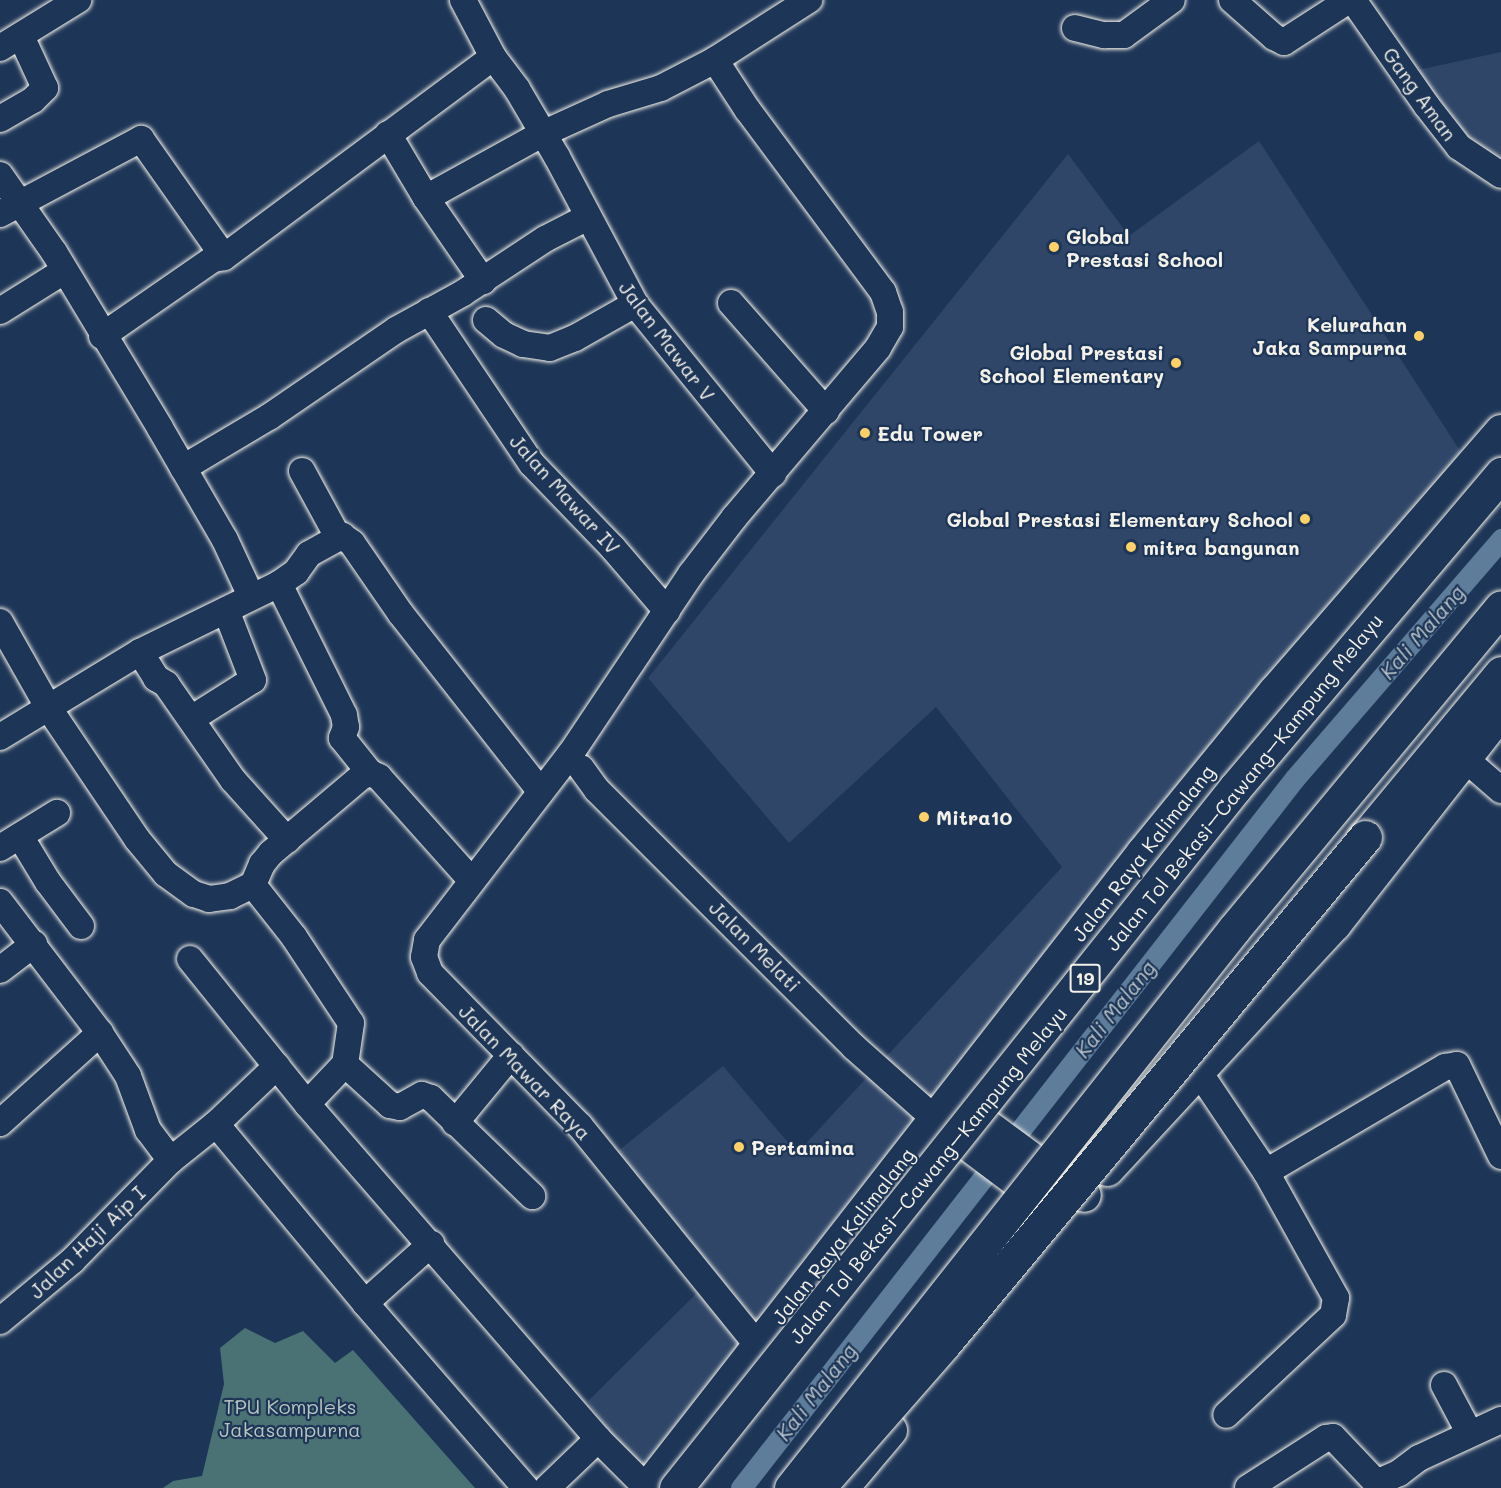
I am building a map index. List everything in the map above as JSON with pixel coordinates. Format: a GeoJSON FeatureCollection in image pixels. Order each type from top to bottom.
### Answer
{"type":"FeatureCollection","features":[{"type":"Feature","properties":{"kind":"main road","name":"Jalan Raya Kalimalang"},"geometry":{"type":"LineString","coordinates":[[647,1488],[758,1346],[948,1113],[1225,751],[1501,431]]}},
{"type":"Feature","properties":{"kind":"main road","name":"Jalan Tol Bekasi–Cawang–Kampung Melayu"},"geometry":{"type":"LineString","coordinates":[[676,1488],[1235,788],[1501,474]]}},
{"type":"Feature","properties":{"kind":"main road"},"geometry":{"type":"LineString","coordinates":[[791,1488],[1234,929],[1501,607]]}},
{"type":"Feature","properties":{"kind":"main road"},"geometry":{"type":"LineString","coordinates":[[818,1488],[944,1344],[1501,673]]}},
{"type":"Feature","properties":{"kind":"main road"},"geometry":{"type":"LineString","coordinates":[[841,1488],[1074,1207],[1334,924],[1501,711]]}},
{"type":"Feature","properties":{"kind":"main road"},"geometry":{"type":"LineString","coordinates":[[948,1113],[1074,1207]]}},
{"type":"Feature","properties":{"kind":"street"},"geometry":{"type":"LineString","coordinates":[[0,119],[33,100],[45,88],[10,42],[78,0]]}},
{"type":"Feature","properties":{"kind":"street","name":"Jalan Mawar V"},"geometry":{"type":"LineString","coordinates":[[463,0],[493,57],[517,89],[635,304],[773,474]]}},
{"type":"Feature","properties":{"kind":"street"},"geometry":{"type":"LineString","coordinates":[[426,198],[542,134],[608,104],[661,88],[715,60],[809,0]]}},
{"type":"Feature","properties":{"kind":"street"},"geometry":{"type":"LineString","coordinates":[[1075,28],[1098,34],[1124,35],[1172,0]]}},
{"type":"Feature","properties":{"kind":"street"},"geometry":{"type":"LineString","coordinates":[[1232,0],[1274,37],[1284,42],[1351,0]]}},
{"type":"Feature","properties":{"kind":"street","name":"Gang Aman"},"geometry":{"type":"LineString","coordinates":[[1351,0],[1459,147],[1501,175]]}},
{"type":"Feature","properties":{"kind":"street"},"geometry":{"type":"LineString","coordinates":[[102,336],[213,259],[224,257],[493,57]]}},
{"type":"Feature","properties":{"kind":"street","name":"Jalan Mawar Raya"},"geometry":{"type":"LineString","coordinates":[[715,60],[747,109],[883,292],[890,312],[890,327],[878,348],[727,527],[577,744],[471,880],[427,940],[424,949],[425,966],[580,1126],[758,1346]]}},
{"type":"Feature","properties":{"kind":"street"},"geometry":{"type":"LineString","coordinates":[[388,134],[426,198],[483,280]]}},
{"type":"Feature","properties":{"kind":"street"},"geometry":{"type":"LineString","coordinates":[[10,209],[141,139],[224,257]]}},
{"type":"Feature","properties":{"kind":"street"},"geometry":{"type":"LineString","coordinates":[[0,175],[10,209],[63,271],[225,540],[251,596]]}},
{"type":"Feature","properties":{"kind":"street"},"geometry":{"type":"LineString","coordinates":[[183,468],[269,417],[396,330],[483,280],[545,239],[588,217]]}},
{"type":"Feature","properties":{"kind":"street"},"geometry":{"type":"LineString","coordinates":[[0,311],[63,271]]}},
{"type":"Feature","properties":{"kind":"street"},"geometry":{"type":"LineString","coordinates":[[731,303],[826,411]]}},
{"type":"Feature","properties":{"kind":"street"},"geometry":{"type":"LineString","coordinates":[[486,320],[504,335],[523,344],[550,348],[575,338],[635,304]]}},
{"type":"Feature","properties":{"kind":"street","name":"Jalan Mawar IV"},"geometry":{"type":"LineString","coordinates":[[429,311],[532,464],[613,548],[667,611]]}},
{"type":"Feature","properties":{"kind":"street"},"geometry":{"type":"LineString","coordinates":[[302,471],[338,537]]}},
{"type":"Feature","properties":{"kind":"street"},"geometry":{"type":"LineString","coordinates":[[0,737],[140,652],[279,584],[296,572],[309,554],[338,537],[347,538],[352,543],[401,614],[541,792]]}},
{"type":"Feature","properties":{"kind":"street"},"geometry":{"type":"LineString","coordinates":[[279,584],[344,715],[346,727],[342,738],[370,773],[379,777],[471,880]]}},
{"type":"Feature","properties":{"kind":"street"},"geometry":{"type":"LineString","coordinates":[[191,719],[253,680],[226,610]]}},
{"type":"Feature","properties":{"kind":"street"},"geometry":{"type":"LineString","coordinates":[[0,622],[48,707],[136,839],[166,874],[195,894],[209,899],[230,896],[253,885],[262,864],[287,840],[362,776],[370,773]]}},
{"type":"Feature","properties":{"kind":"street"},"geometry":{"type":"LineString","coordinates":[[140,652],[156,678],[164,681],[232,780],[287,840]]}},
{"type":"Feature","properties":{"kind":"street"},"geometry":{"type":"LineString","coordinates":[[1464,758],[1501,790]]}},
{"type":"Feature","properties":{"kind":"street","name":"Jalan Melati"},"geometry":{"type":"LineString","coordinates":[[581,768],[597,790],[854,1047],[948,1113]]}},
{"type":"Feature","properties":{"kind":"street"},"geometry":{"type":"LineString","coordinates":[[57,813],[10,842],[48,882],[81,926]]}},
{"type":"Feature","properties":{"kind":"street"},"geometry":{"type":"LineString","coordinates":[[253,885],[294,937],[351,1023],[345,1064],[307,1104]]}},
{"type":"Feature","properties":{"kind":"street"},"geometry":{"type":"LineString","coordinates":[[3,912],[34,944],[100,1033],[128,1076],[148,1131],[171,1160]]}},
{"type":"Feature","properties":{"kind":"street"},"geometry":{"type":"LineString","coordinates":[[0,970],[34,944]]}},
{"type":"Feature","properties":{"kind":"street"},"geometry":{"type":"LineString","coordinates":[[190,959],[307,1104],[431,1244],[598,1439],[647,1488]]}},
{"type":"Feature","properties":{"kind":"street"},"geometry":{"type":"LineString","coordinates":[[0,1123],[100,1033]]}},
{"type":"Feature","properties":{"kind":"street"},"geometry":{"type":"LineString","coordinates":[[454,1123],[511,1055]]}},
{"type":"Feature","properties":{"kind":"street"},"geometry":{"type":"LineString","coordinates":[[345,1064],[390,1105],[400,1107],[426,1095],[532,1196]]}},
{"type":"Feature","properties":{"kind":"street"},"geometry":{"type":"LineString","coordinates":[[1266,1172],[1445,1067],[1457,1065],[1498,1144]]}},
{"type":"Feature","properties":{"kind":"street","name":"Jalan Haji Aip I"},"geometry":{"type":"LineString","coordinates":[[0,1321],[72,1261],[171,1160],[216,1124],[277,1066]]}},
{"type":"Feature","properties":{"kind":"street"},"geometry":{"type":"LineString","coordinates":[[1199,1072],[1266,1172],[1336,1298],[1334,1315],[1226,1415]]}},
{"type":"Feature","properties":{"kind":"street"},"geometry":{"type":"LineString","coordinates":[[216,1124],[365,1303],[526,1488]]}},
{"type":"Feature","properties":{"kind":"street"},"geometry":{"type":"LineString","coordinates":[[365,1303],[431,1244]]}},
{"type":"Feature","properties":{"kind":"street"},"geometry":{"type":"LineString","coordinates":[[1444,1385],[1470,1434]]}},
{"type":"Feature","properties":{"kind":"street"},"geometry":{"type":"LineString","coordinates":[[1248,1488],[1326,1437],[1333,1437],[1374,1480],[1381,1481],[1399,1473],[1419,1458],[1501,1420]]}},
{"type":"Feature","properties":{"kind":"street"},"geometry":{"type":"LineString","coordinates":[[547,1488],[598,1439]]}},
{"type":"Feature","properties":{"kind":"shaded area"},"geometry":{"type":"Polygon","coordinates":[[[1501,52],[1501,175],[1404,73],[1501,52]]]}},
{"type":"Feature","properties":{"kind":"shaded area"},"geometry":{"type":"Polygon","coordinates":[[[1259,141],[1470,466],[647,1488],[588,1401],[711,1279],[617,1152],[723,1066],[797,1153],[1062,867],[936,707],[789,843],[648,678],[1068,154],[1129,236],[1259,141]]]}},
{"type":"Feature","properties":{"kind":"green space","name":"TPU Kompleks Jakasampurna"},"geometry":{"type":"Polygon","coordinates":[[[245,1328],[275,1343],[303,1331],[335,1363],[353,1350],[475,1488],[163,1488],[173,1481],[202,1476],[224,1384],[220,1348],[245,1328]]]}},
{"type":"Feature","properties":{"kind":"waterway","name":"Kali Malang"},"geometry":{"type":"LineString","coordinates":[[741,1488],[1295,778],[1501,539]]}},
{"type":"Feature","properties":{"kind":"place","name":"Global Prestasi School"},"geometry":{"type":"Point","coordinates":[1054,247]}},
{"type":"Feature","properties":{"kind":"place","name":"Kelurahan Jaka Sampurna"},"geometry":{"type":"Point","coordinates":[1419,336]}},
{"type":"Feature","properties":{"kind":"place","name":"Global Prestasi School Elementary"},"geometry":{"type":"Point","coordinates":[1176,363]}},
{"type":"Feature","properties":{"kind":"place","name":"Edu Tower"},"geometry":{"type":"Point","coordinates":[865,433]}},
{"type":"Feature","properties":{"kind":"place","name":"Global Prestasi Elementary School"},"geometry":{"type":"Point","coordinates":[1305,519]}},
{"type":"Feature","properties":{"kind":"place","name":"mitra bangunan"},"geometry":{"type":"Point","coordinates":[1131,547]}},
{"type":"Feature","properties":{"kind":"place","name":"Mitra10"},"geometry":{"type":"Point","coordinates":[924,817]}},
{"type":"Feature","properties":{"kind":"place","name":"Pertamina"},"geometry":{"type":"Point","coordinates":[739,1147]}}]}
